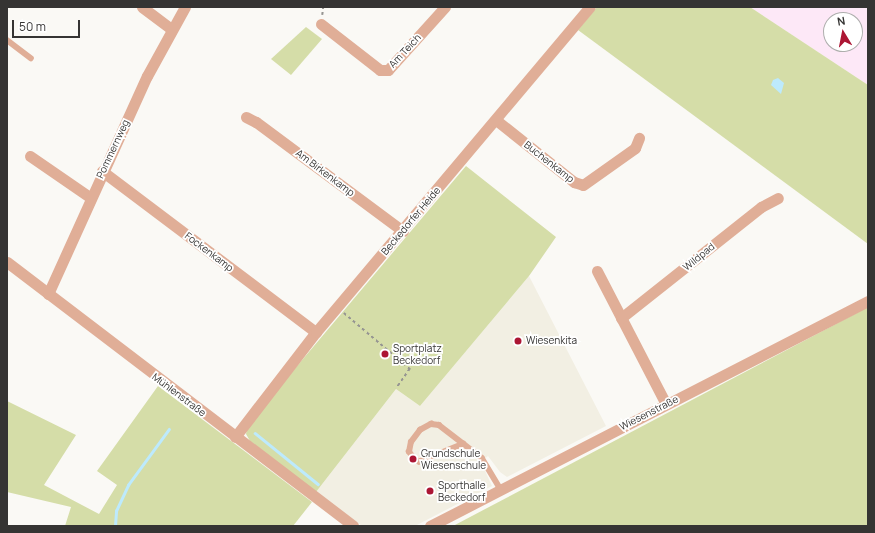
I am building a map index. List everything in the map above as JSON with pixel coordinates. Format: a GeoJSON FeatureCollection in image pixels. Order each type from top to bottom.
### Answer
{"type":"FeatureCollection","features":[{"type":"Feature","properties":{"kind":"street"},"geometry":{"type":"LineString","coordinates":[[142,7],[171,29]]}},
{"type":"Feature","properties":{"kind":"street","name":"Pommernweg"},"geometry":{"type":"LineString","coordinates":[[48,294],[102,171],[171,29],[185,7]]}},
{"type":"Feature","properties":{"kind":"street","name":"Am Teich"},"geometry":{"type":"LineString","coordinates":[[321,24],[380,70],[388,70],[445,7]]}},
{"type":"Feature","properties":{"kind":"street","name":"Beckedorfer Heide"},"geometry":{"type":"LineString","coordinates":[[235,437],[316,332],[403,231],[590,7]]}},
{"type":"Feature","properties":{"kind":"street","name":"Am Birkenkamp"},"geometry":{"type":"LineString","coordinates":[[246,117],[256,122],[403,231]]}},
{"type":"Feature","properties":{"kind":"street","name":"Buchenkamp"},"geometry":{"type":"LineString","coordinates":[[496,120],[574,182],[583,184],[635,148],[639,138]]}},
{"type":"Feature","properties":{"kind":"street"},"geometry":{"type":"LineString","coordinates":[[30,156],[90,198]]}},
{"type":"Feature","properties":{"kind":"street","name":"Fockenkamp"},"geometry":{"type":"LineString","coordinates":[[102,171],[316,332]]}},
{"type":"Feature","properties":{"kind":"street","name":"Wildpad"},"geometry":{"type":"LineString","coordinates":[[622,318],[761,207],[778,198]]}},
{"type":"Feature","properties":{"kind":"street","name":"Mühlenstraße"},"geometry":{"type":"LineString","coordinates":[[7,262],[353,526]]}},
{"type":"Feature","properties":{"kind":"street"},"geometry":{"type":"LineString","coordinates":[[597,271],[666,404]]}},
{"type":"Feature","properties":{"kind":"street","name":"Wiesenstraße"},"geometry":{"type":"LineString","coordinates":[[430,526],[868,301]]}},
{"type":"Feature","properties":{"kind":"lane"},"geometry":{"type":"LineString","coordinates":[[7,40],[31,58]]}},
{"type":"Feature","properties":{"kind":"lane"},"geometry":{"type":"LineString","coordinates":[[464,444],[420,462],[415,460],[409,452],[411,442],[420,430],[431,424],[439,425],[464,444],[482,458],[501,490]]}},
{"type":"Feature","properties":{"kind":"path"},"geometry":{"type":"LineString","coordinates":[[338,307],[410,369],[396,389]]}},
{"type":"Feature","properties":{"kind":"shaded area"},"geometry":{"type":"Polygon","coordinates":[[[750,7],[868,7],[868,85],[750,7]]]}},
{"type":"Feature","properties":{"kind":"shaded area"},"geometry":{"type":"Polygon","coordinates":[[[529,276],[606,426],[507,477],[500,472],[488,456],[481,462],[492,486],[415,526],[362,526],[316,492],[396,389],[420,406],[529,276]]]}},
{"type":"Feature","properties":{"kind":"green space"},"geometry":{"type":"Polygon","coordinates":[[[597,7],[750,7],[868,85],[868,244],[578,30],[597,7]]]}},
{"type":"Feature","properties":{"kind":"green space"},"geometry":{"type":"Polygon","coordinates":[[[306,27],[322,39],[291,75],[271,59],[306,27]]]}},
{"type":"Feature","properties":{"kind":"green space","name":"Sportplatz Beckedorf"},"geometry":{"type":"Polygon","coordinates":[[[466,166],[556,237],[529,276],[420,406],[396,389],[316,492],[250,441],[246,434],[248,424],[466,166]]]}},
{"type":"Feature","properties":{"kind":"green space"},"geometry":{"type":"Polygon","coordinates":[[[868,307],[868,526],[453,526],[868,307]]]}},
{"type":"Feature","properties":{"kind":"green space"},"geometry":{"type":"Polygon","coordinates":[[[158,386],[312,502],[293,526],[65,526],[71,507],[7,492],[7,401],[76,435],[44,485],[99,514],[117,485],[97,471],[158,386]]]}},
{"type":"Feature","properties":{"kind":"water"},"geometry":{"type":"Polygon","coordinates":[[[778,78],[784,83],[781,94],[771,85],[773,80],[778,78]]]}},
{"type":"Feature","properties":{"kind":"waterway"},"geometry":{"type":"LineString","coordinates":[[115,526],[116,511],[128,485],[169,429]]}},
{"type":"Feature","properties":{"kind":"waterway"},"geometry":{"type":"LineString","coordinates":[[255,433],[318,484]]}},
{"type":"Feature","properties":{"kind":"place","name":"Wiesenkita"},"geometry":{"type":"Point","coordinates":[518,341]}},
{"type":"Feature","properties":{"kind":"place","name":"Sportplatz Beckedorf"},"geometry":{"type":"Point","coordinates":[385,354]}},
{"type":"Feature","properties":{"kind":"place","name":"Grundschule Wiesenschule"},"geometry":{"type":"Point","coordinates":[413,459]}},
{"type":"Feature","properties":{"kind":"place","name":"Sporthalle Beckedorf"},"geometry":{"type":"Point","coordinates":[430,491]}}]}
